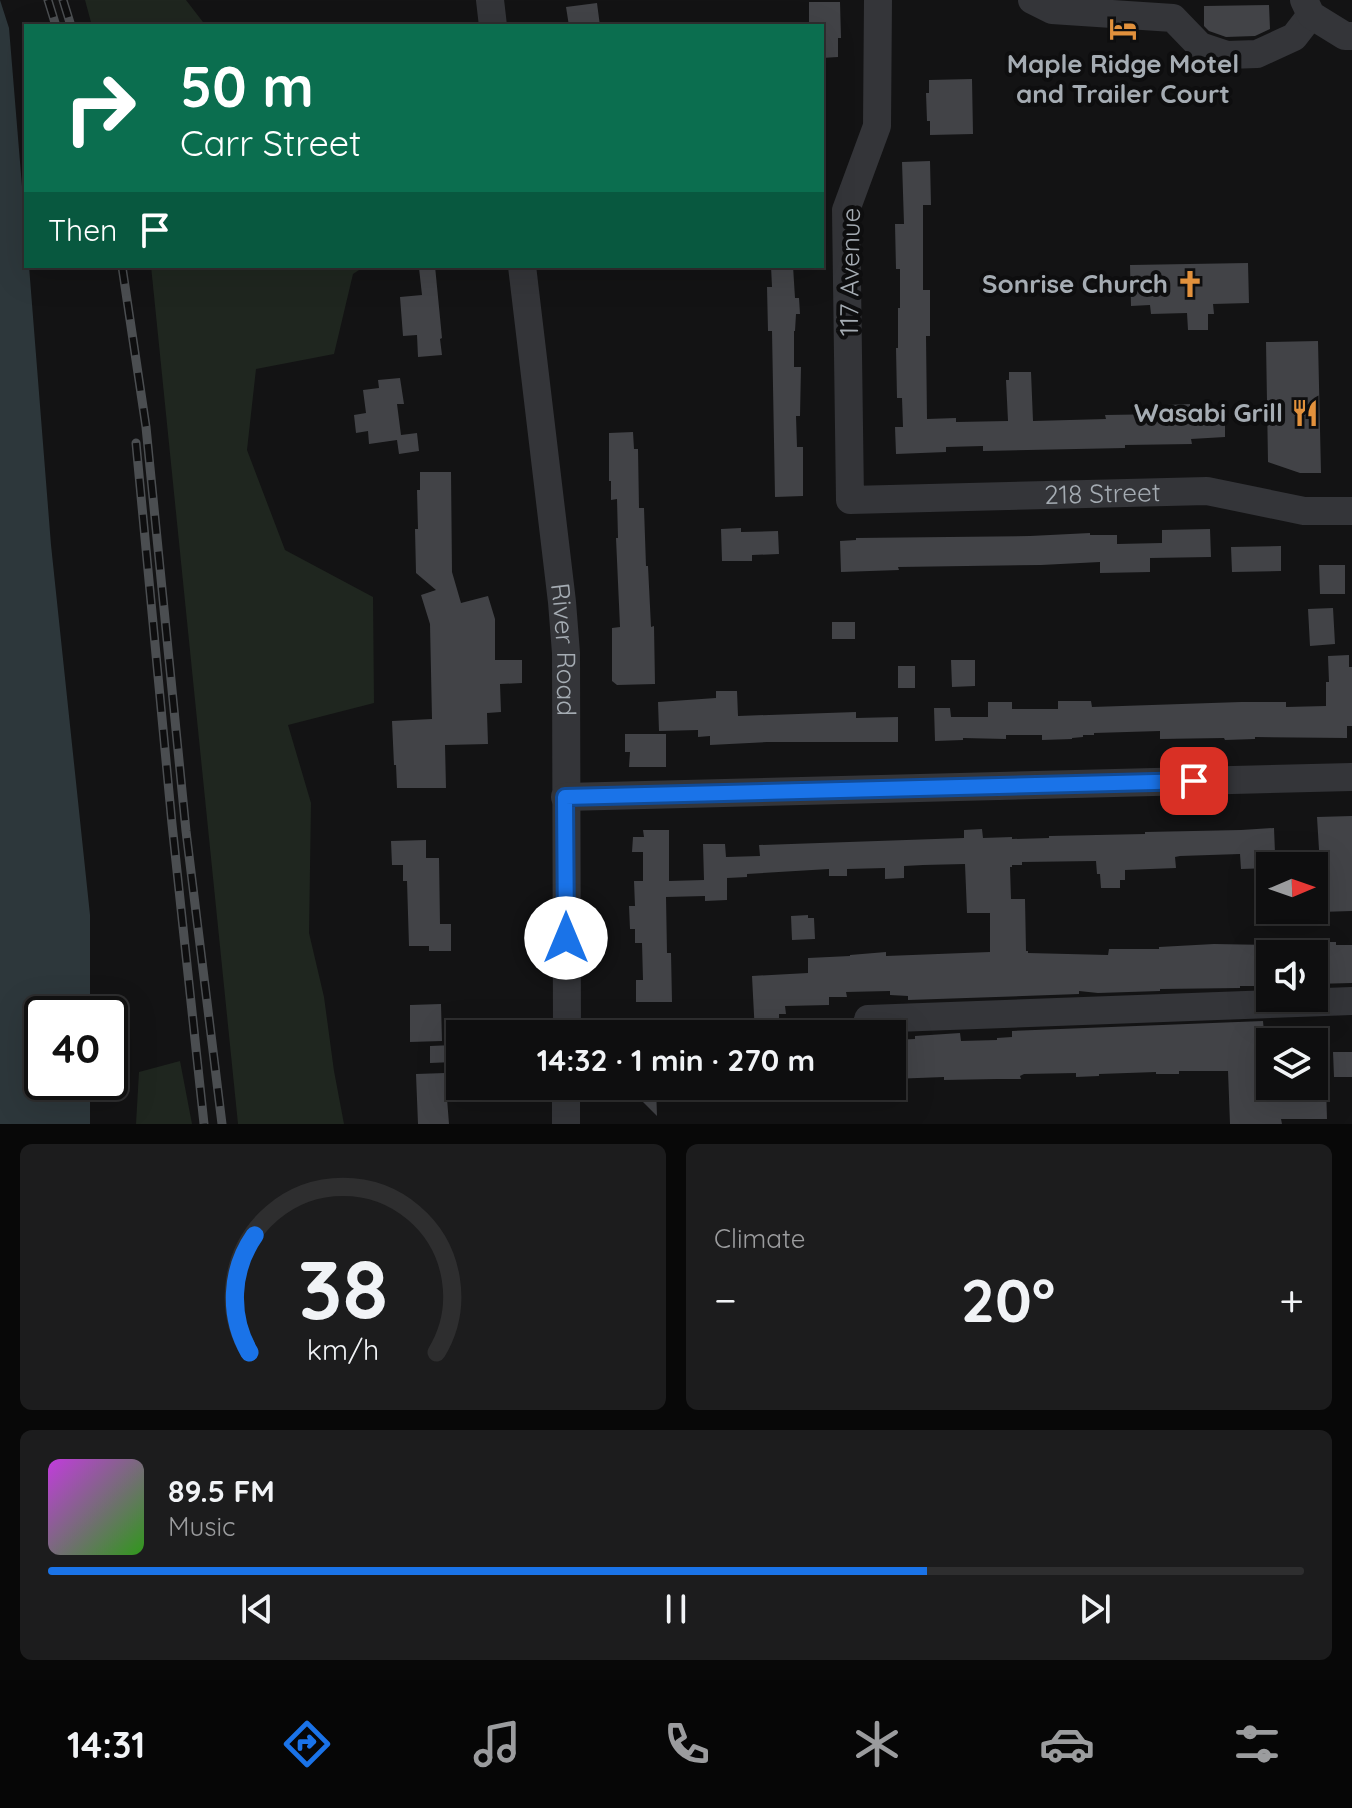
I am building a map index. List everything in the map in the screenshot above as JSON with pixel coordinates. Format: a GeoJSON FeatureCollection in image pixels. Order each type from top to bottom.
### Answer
{"type":"FeatureCollection","features":[{"type":"Feature","properties":{"kind":"street"},"geometry":{"type":"LineString","coordinates":[[490,0],[493,24]]}},
{"type":"Feature","properties":{"kind":"street","name":"117 Avenue"},"geometry":{"type":"LineString","coordinates":[[850,500],[846,210],[877,126],[878,0]]}},
{"type":"Feature","properties":{"kind":"street"},"geometry":{"type":"LineString","coordinates":[[1032,0],[1052,10],[1173,18],[1200,46],[1227,55],[1257,54],[1294,37],[1308,8],[1345,36],[1352,36]]}},
{"type":"Feature","properties":{"kind":"street","name":"River Road"},"geometry":{"type":"LineString","coordinates":[[522,268],[566,653],[567,1020]]}},
{"type":"Feature","properties":{"kind":"street","name":"218 Street"},"geometry":{"type":"LineString","coordinates":[[850,500],[1207,491],[1304,511],[1352,511]]}},
{"type":"Feature","properties":{"kind":"street"},"geometry":{"type":"LineString","coordinates":[[565,797],[1352,777]]}},
{"type":"Feature","properties":{"kind":"street"},"geometry":{"type":"LineString","coordinates":[[868,1019],[1352,1001]]}},
{"type":"Feature","properties":{"kind":"street"},"geometry":{"type":"LineString","coordinates":[[566,1100],[566,1124]]}},
{"type":"Feature","properties":{"kind":"shaded area"},"geometry":{"type":"Polygon","coordinates":[[[0,0],[9,28],[24,211],[24,268],[29,268],[51,545],[90,915],[90,996],[24,996],[24,1100],[90,1100],[90,1124],[0,1124],[0,0]]]}},
{"type":"Feature","properties":{"kind":"shaded area"},"geometry":{"type":"Polygon","coordinates":[[[85,0],[186,0],[204,24],[91,24],[85,0]]]}},
{"type":"Feature","properties":{"kind":"shaded area"},"geometry":{"type":"Polygon","coordinates":[[[151,268],[362,268],[353,274],[334,354],[256,369],[247,450],[285,550],[373,597],[374,703],[288,725],[311,803],[309,933],[324,997],[344,1124],[238,1124],[151,268]]]}},
{"type":"Feature","properties":{"kind":"shaded area"},"geometry":{"type":"Polygon","coordinates":[[[180,1061],[192,1124],[136,1124],[139,1072],[180,1061]]]}},
{"type":"Feature","properties":{"kind":"building"},"geometry":{"type":"Polygon","coordinates":[[[809,2],[840,2],[838,57],[824,58],[824,24],[809,24],[809,2]]]}},
{"type":"Feature","properties":{"kind":"building"},"geometry":{"type":"Polygon","coordinates":[[[597,3],[600,24],[569,24],[566,7],[597,3]]]}},
{"type":"Feature","properties":{"kind":"building"},"geometry":{"type":"Polygon","coordinates":[[[1269,5],[1270,29],[1255,36],[1226,37],[1204,26],[1204,6],[1269,5]]]}},
{"type":"Feature","properties":{"kind":"building"},"geometry":{"type":"Polygon","coordinates":[[[972,79],[973,134],[930,135],[926,93],[929,93],[929,80],[972,79]]]}},
{"type":"Feature","properties":{"kind":"building"},"geometry":{"type":"Polygon","coordinates":[[[930,161],[931,205],[923,205],[923,290],[930,290],[930,336],[926,336],[927,419],[1008,421],[1006,380],[1009,380],[1009,372],[1031,372],[1033,421],[1167,414],[1167,405],[1190,404],[1190,408],[1225,408],[1225,437],[1191,439],[1192,444],[1125,445],[1125,448],[983,451],[983,446],[946,447],[946,452],[896,454],[895,427],[903,427],[902,398],[897,398],[900,269],[896,269],[895,224],[904,224],[902,162],[930,161]]]}},
{"type":"Feature","properties":{"kind":"building","name":"Sonrise Church"},"geometry":{"type":"Polygon","coordinates":[[[1248,263],[1249,303],[1213,304],[1214,314],[1208,314],[1208,330],[1188,330],[1187,313],[1151,314],[1150,305],[1131,306],[1130,265],[1248,263]]]}},
{"type":"Feature","properties":{"kind":"building"},"geometry":{"type":"Polygon","coordinates":[[[419,268],[435,268],[442,355],[418,357],[417,335],[403,336],[400,297],[422,295],[419,268]]]}},
{"type":"Feature","properties":{"kind":"building"},"geometry":{"type":"Polygon","coordinates":[[[771,268],[793,268],[795,298],[799,298],[800,314],[796,314],[794,331],[794,367],[801,367],[800,416],[796,416],[797,447],[803,447],[803,496],[775,497],[772,331],[768,331],[767,287],[772,287],[771,268]]]}},
{"type":"Feature","properties":{"kind":"building"},"geometry":{"type":"Polygon","coordinates":[[[1318,341],[1321,473],[1300,473],[1268,462],[1266,342],[1318,341]]]}},
{"type":"Feature","properties":{"kind":"building"},"geometry":{"type":"Polygon","coordinates":[[[400,378],[404,404],[397,404],[401,435],[417,433],[419,451],[399,454],[397,440],[369,444],[368,431],[356,433],[354,415],[366,413],[363,390],[379,388],[378,380],[400,378]]]}},
{"type":"Feature","properties":{"kind":"building"},"geometry":{"type":"Polygon","coordinates":[[[633,432],[634,449],[638,449],[639,508],[644,508],[651,627],[654,626],[655,684],[617,685],[612,681],[612,628],[620,627],[617,499],[611,500],[609,433],[633,432]]]}},
{"type":"Feature","properties":{"kind":"building"},"geometry":{"type":"Polygon","coordinates":[[[420,472],[451,472],[452,572],[461,603],[488,596],[495,619],[495,660],[522,660],[522,683],[500,684],[501,712],[487,713],[488,744],[445,745],[446,788],[397,788],[394,765],[392,721],[432,719],[430,624],[421,595],[436,590],[416,573],[415,529],[418,529],[420,472]]]}},
{"type":"Feature","properties":{"kind":"building"},"geometry":{"type":"Polygon","coordinates":[[[741,528],[741,532],[778,531],[779,554],[752,555],[752,561],[722,561],[721,529],[741,528]]]}},
{"type":"Feature","properties":{"kind":"building"},"geometry":{"type":"Polygon","coordinates":[[[1210,529],[1211,557],[1150,558],[1150,572],[1100,573],[1100,562],[898,567],[899,570],[841,572],[840,541],[856,538],[1090,533],[1117,535],[1117,544],[1162,543],[1162,530],[1210,529]]]}},
{"type":"Feature","properties":{"kind":"building"},"geometry":{"type":"Polygon","coordinates":[[[1281,546],[1281,571],[1232,572],[1231,547],[1281,546]]]}},
{"type":"Feature","properties":{"kind":"building"},"geometry":{"type":"Polygon","coordinates":[[[1319,565],[1345,565],[1345,594],[1320,594],[1319,565]]]}},
{"type":"Feature","properties":{"kind":"building"},"geometry":{"type":"Polygon","coordinates":[[[1333,608],[1335,644],[1310,646],[1308,609],[1333,608]]]}},
{"type":"Feature","properties":{"kind":"building"},"geometry":{"type":"Polygon","coordinates":[[[832,622],[855,622],[855,639],[832,639],[832,622]]]}},
{"type":"Feature","properties":{"kind":"building"},"geometry":{"type":"Polygon","coordinates":[[[1349,655],[1349,667],[1352,667],[1352,726],[1347,726],[1347,738],[1160,739],[1160,731],[1094,733],[1072,739],[1042,740],[1042,735],[1006,735],[1006,739],[935,741],[934,708],[950,708],[951,717],[988,717],[988,702],[1012,702],[1012,709],[1058,709],[1058,701],[1091,701],[1092,707],[1241,702],[1286,702],[1286,707],[1326,706],[1328,656],[1349,655]]]}},
{"type":"Feature","properties":{"kind":"building"},"geometry":{"type":"Polygon","coordinates":[[[951,660],[975,660],[975,686],[952,687],[951,660]]]}},
{"type":"Feature","properties":{"kind":"building"},"geometry":{"type":"Polygon","coordinates":[[[898,666],[915,666],[915,688],[898,688],[898,666]]]}},
{"type":"Feature","properties":{"kind":"building"},"geometry":{"type":"Polygon","coordinates":[[[716,691],[737,691],[738,716],[856,712],[856,718],[898,717],[898,742],[710,745],[710,736],[698,737],[698,730],[659,731],[658,702],[716,698],[716,691]]]}},
{"type":"Feature","properties":{"kind":"building"},"geometry":{"type":"Polygon","coordinates":[[[625,734],[666,734],[666,767],[629,767],[630,752],[625,752],[625,734]]]}},
{"type":"Feature","properties":{"kind":"building"},"geometry":{"type":"Polygon","coordinates":[[[1352,816],[1352,911],[1328,912],[1328,852],[1319,852],[1317,817],[1352,816]]]}},
{"type":"Feature","properties":{"kind":"building"},"geometry":{"type":"Polygon","coordinates":[[[1274,828],[1275,852],[1256,852],[1256,868],[1241,869],[1240,854],[1180,856],[1175,857],[1176,868],[1125,870],[1125,880],[1120,880],[1120,888],[1101,888],[1096,861],[1022,862],[1022,865],[1010,867],[1011,899],[1025,899],[1028,953],[1108,955],[1109,949],[1256,945],[1254,986],[908,1000],[908,996],[890,995],[890,991],[846,992],[847,997],[829,997],[829,1005],[785,1006],[786,1014],[779,1014],[779,1020],[754,1020],[752,976],[808,973],[808,958],[886,952],[886,956],[990,952],[990,913],[967,913],[965,864],[923,865],[904,866],[904,878],[885,879],[885,868],[847,869],[847,876],[829,876],[829,869],[747,874],[747,877],[727,878],[727,900],[705,901],[705,896],[666,897],[672,1002],[636,1002],[636,980],[643,980],[642,943],[635,943],[635,929],[630,929],[629,906],[635,906],[634,881],[643,881],[643,852],[632,852],[633,837],[644,837],[643,830],[669,830],[669,881],[704,880],[703,844],[725,844],[726,857],[760,856],[759,845],[964,838],[964,830],[982,829],[983,838],[1012,839],[1274,828]]]}},
{"type":"Feature","properties":{"kind":"building"},"geometry":{"type":"Polygon","coordinates":[[[426,840],[426,858],[439,858],[440,924],[451,924],[451,951],[429,951],[429,946],[409,946],[407,881],[403,881],[403,865],[392,865],[391,841],[426,840]]]}},
{"type":"Feature","properties":{"kind":"building"},"geometry":{"type":"Polygon","coordinates":[[[808,915],[808,918],[814,918],[815,939],[792,940],[791,916],[808,915]]]}},
{"type":"Feature","properties":{"kind":"building"},"geometry":{"type":"Polygon","coordinates":[[[1328,942],[1352,945],[1352,983],[1328,984],[1328,942]]]}},
{"type":"Feature","properties":{"kind":"building"},"geometry":{"type":"Polygon","coordinates":[[[441,1004],[442,1041],[410,1042],[410,1005],[441,1004]]]}},
{"type":"Feature","properties":{"kind":"building"},"geometry":{"type":"Polygon","coordinates":[[[1263,1021],[1264,1028],[1256,1028],[1256,1100],[1326,1100],[1327,1119],[1281,1119],[1282,1124],[1230,1124],[1228,1071],[1076,1077],[1076,1073],[1024,1074],[1020,1076],[1021,1079],[906,1078],[906,1039],[960,1033],[961,1041],[997,1040],[1012,1037],[1012,1031],[1263,1021]]]}},
{"type":"Feature","properties":{"kind":"building"},"geometry":{"type":"Polygon","coordinates":[[[446,1045],[446,1062],[430,1063],[430,1046],[446,1045]]]}},
{"type":"Feature","properties":{"kind":"building"},"geometry":{"type":"Polygon","coordinates":[[[1333,1052],[1352,1052],[1352,1077],[1334,1077],[1333,1052]]]}},
{"type":"Feature","properties":{"kind":"building"},"geometry":{"type":"Polygon","coordinates":[[[445,1073],[449,1124],[418,1124],[416,1074],[445,1073]]]}},
{"type":"Feature","properties":{"kind":"building"},"geometry":{"type":"Polygon","coordinates":[[[641,1100],[656,1100],[657,1116],[641,1100]]]}},
{"type":"Feature","properties":{"kind":"railway"},"geometry":{"type":"LineString","coordinates":[[48,0],[55,24]]}},
{"type":"Feature","properties":{"kind":"railway"},"geometry":{"type":"LineString","coordinates":[[63,0],[70,24]]}},
{"type":"Feature","properties":{"kind":"railway"},"geometry":{"type":"LineString","coordinates":[[122,268],[146,427],[186,831],[222,1124]]}},
{"type":"Feature","properties":{"kind":"railway"},"geometry":{"type":"LineString","coordinates":[[136,443],[204,1124]]}},
{"type":"Feature","properties":{"kind":"place","name":"Maple Ridge Motel and Trailer Court"},"geometry":{"type":"Point","coordinates":[1123,29]}},
{"type":"Feature","properties":{"kind":"place","name":"Sonrise Church"},"geometry":{"type":"Point","coordinates":[1190,284]}},
{"type":"Feature","properties":{"kind":"place","name":"Wasabi Grill"},"geometry":{"type":"Point","coordinates":[1305,413]}},
{"type":"Feature","properties":{"kind":"route"},"geometry":{"type":"LineString","coordinates":[[566,938],[565,797],[1194,781]]}}]}
